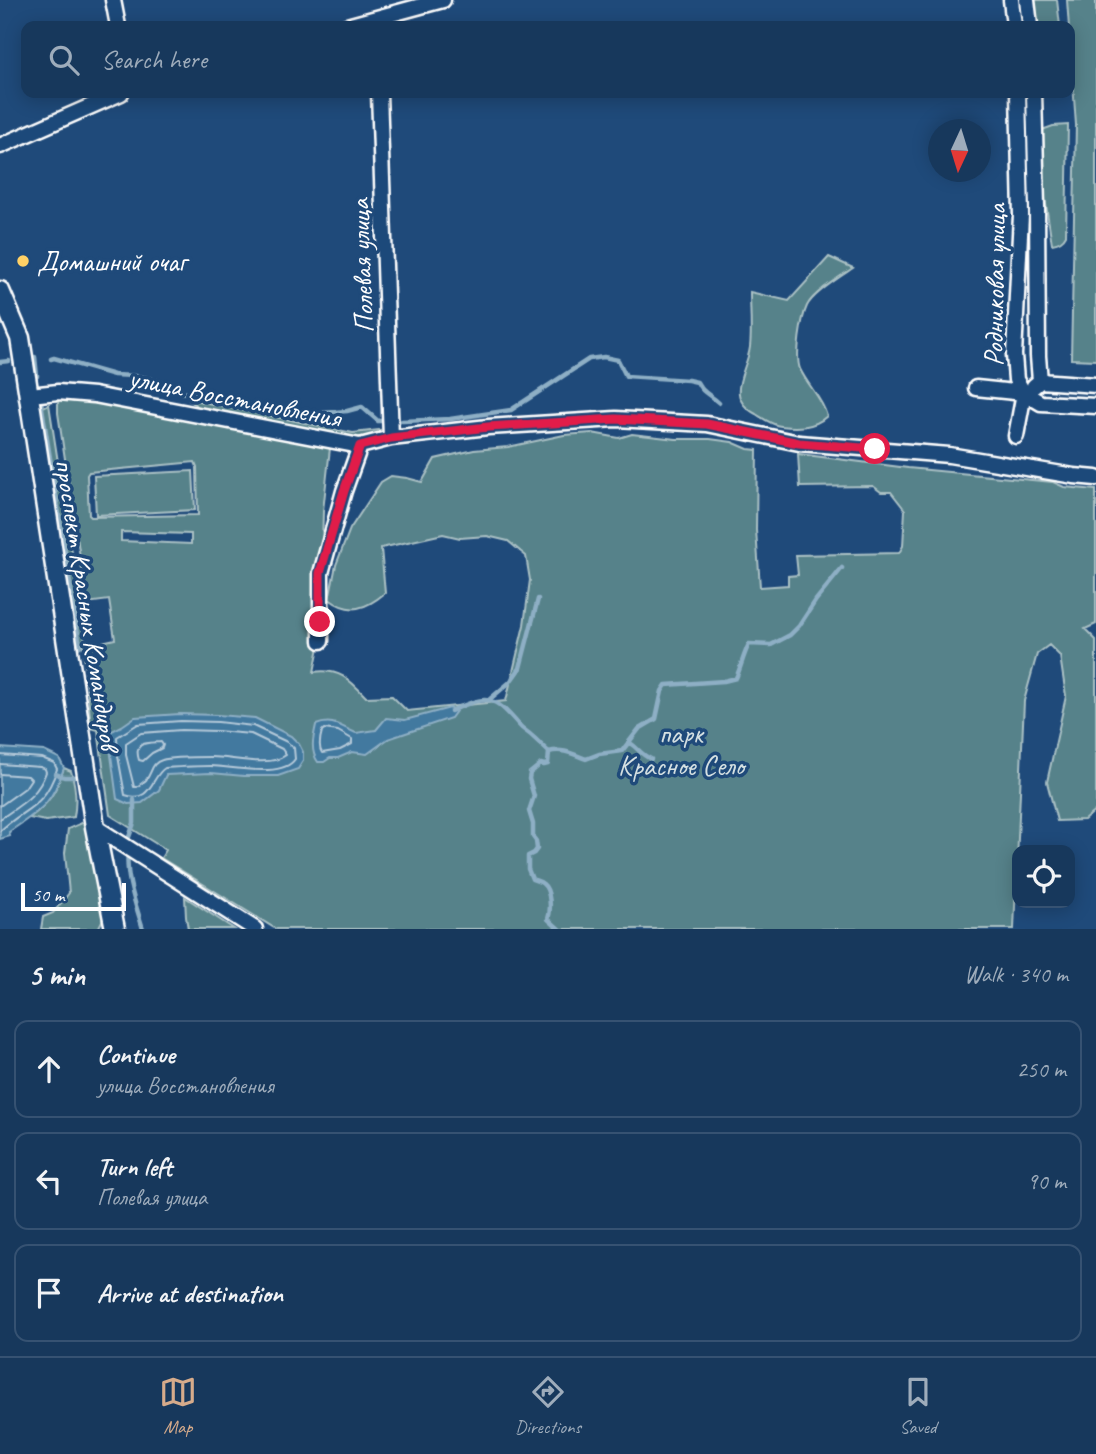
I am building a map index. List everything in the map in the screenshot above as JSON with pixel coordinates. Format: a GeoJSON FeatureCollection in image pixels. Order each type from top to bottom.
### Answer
{"type":"FeatureCollection","features":[{"type":"Feature","properties":{"kind":"street"},"geometry":{"type":"LineString","coordinates":[[113,0],[117,21]]}},
{"type":"Feature","properties":{"kind":"street"},"geometry":{"type":"LineString","coordinates":[[380,21],[443,0]]}},
{"type":"Feature","properties":{"kind":"street"},"geometry":{"type":"LineString","coordinates":[[1011,0],[1013,21]]}},
{"type":"Feature","properties":{"kind":"street"},"geometry":{"type":"LineString","coordinates":[[1027,0],[1029,21]]}},
{"type":"Feature","properties":{"kind":"street"},"geometry":{"type":"LineString","coordinates":[[0,146],[110,98]]}},
{"type":"Feature","properties":{"kind":"street","name":"Полевая улица"},"geometry":{"type":"LineString","coordinates":[[379,98],[391,438]]}},
{"type":"Feature","properties":{"kind":"street","name":"Родниковая улица"},"geometry":{"type":"LineString","coordinates":[[1018,98],[1021,215],[1014,355],[1016,380],[1024,393]]}},
{"type":"Feature","properties":{"kind":"street","name":"Родниковая улица"},"geometry":{"type":"LineString","coordinates":[[1034,98],[1040,381]]}},
{"type":"Feature","properties":{"kind":"street","name":"проспект Красных Командиров"},"geometry":{"type":"LineString","coordinates":[[0,291],[20,338],[95,827],[116,929]]}},
{"type":"Feature","properties":{"kind":"street"},"geometry":{"type":"LineString","coordinates":[[1016,436],[1024,393],[1040,381],[1096,385]]}},
{"type":"Feature","properties":{"kind":"street"},"geometry":{"type":"LineString","coordinates":[[976,388],[1024,393],[1041,403],[1096,406]]}},
{"type":"Feature","properties":{"kind":"street","name":"улица Восстановления"},"geometry":{"type":"LineString","coordinates":[[30,395],[58,392],[94,395],[360,446],[391,438],[488,427],[616,419],[707,424],[799,443],[949,455],[1074,477],[1096,478]]}},
{"type":"Feature","properties":{"kind":"street"},"geometry":{"type":"LineString","coordinates":[[321,641],[320,573],[360,446]]}},
{"type":"Feature","properties":{"kind":"street"},"geometry":{"type":"LineString","coordinates":[[95,827],[255,929]]}},
{"type":"Feature","properties":{"kind":"green space"},"geometry":{"type":"Polygon","coordinates":[[[1034,0],[1057,0],[1059,21],[1036,21],[1034,0]]]}},
{"type":"Feature","properties":{"kind":"green space"},"geometry":{"type":"Polygon","coordinates":[[[1067,0],[1096,0],[1096,360],[1071,359],[1076,125],[1075,21],[1069,21],[1067,0]]]}},
{"type":"Feature","properties":{"kind":"green space"},"geometry":{"type":"Polygon","coordinates":[[[1068,125],[1066,235],[1064,239],[1052,244],[1043,185],[1042,130],[1068,125]]]}},
{"type":"Feature","properties":{"kind":"green space"},"geometry":{"type":"Polygon","coordinates":[[[829,257],[853,268],[810,301],[798,347],[800,369],[822,403],[827,416],[817,423],[805,426],[787,427],[774,424],[746,407],[739,392],[750,347],[750,292],[789,301],[829,257]]]}},
{"type":"Feature","properties":{"kind":"green space","name":"парк Красное Село"},"geometry":{"type":"Polygon","coordinates":[[[58,399],[106,404],[330,448],[322,545],[313,580],[319,647],[314,672],[337,674],[355,685],[366,697],[392,696],[407,711],[506,701],[524,625],[530,580],[526,556],[508,541],[487,536],[460,538],[443,534],[381,548],[385,593],[371,603],[351,608],[329,599],[336,565],[350,529],[381,482],[391,476],[422,482],[435,459],[564,435],[592,433],[619,438],[632,434],[676,439],[710,439],[757,450],[756,530],[760,587],[788,585],[788,576],[798,575],[796,555],[899,553],[903,546],[905,510],[891,492],[881,492],[873,486],[800,487],[798,454],[1053,482],[1064,487],[1096,490],[1096,624],[1085,629],[1096,640],[1096,810],[1084,820],[1057,821],[1047,782],[1066,696],[1060,656],[1049,645],[1037,654],[1024,701],[1018,845],[1012,845],[1014,929],[276,929],[161,858],[166,850],[110,815],[98,730],[91,728],[83,643],[78,649],[41,408],[49,404],[85,637],[83,642],[93,644],[115,639],[109,600],[87,603],[58,399]],[[195,462],[89,472],[89,515],[198,515],[195,462]],[[121,532],[121,541],[191,544],[191,534],[121,532]]]}},
{"type":"Feature","properties":{"kind":"green space"},"geometry":{"type":"Polygon","coordinates":[[[188,399],[353,433],[380,430],[379,434],[361,441],[206,413],[188,399]]]}},
{"type":"Feature","properties":{"kind":"green space"},"geometry":{"type":"Polygon","coordinates":[[[193,471],[195,510],[96,515],[94,476],[193,471]]]}},
{"type":"Feature","properties":{"kind":"green space"},"geometry":{"type":"Polygon","coordinates":[[[64,768],[71,771],[74,783],[74,817],[46,821],[29,818],[51,797],[64,768]]]}},
{"type":"Feature","properties":{"kind":"green space"},"geometry":{"type":"Polygon","coordinates":[[[82,823],[88,827],[105,915],[98,929],[41,929],[43,917],[53,913],[69,893],[65,853],[68,829],[82,823]]]}},
{"type":"Feature","properties":{"kind":"green space"},"geometry":{"type":"Polygon","coordinates":[[[185,897],[234,929],[188,929],[185,897]]]}},
{"type":"Feature","properties":{"kind":"water"},"geometry":{"type":"Polygon","coordinates":[[[450,708],[456,711],[451,718],[388,739],[367,754],[352,752],[318,762],[314,753],[316,725],[322,723],[332,723],[356,733],[376,730],[386,718],[405,720],[450,708]]]}},
{"type":"Feature","properties":{"kind":"water"},"geometry":{"type":"Polygon","coordinates":[[[180,714],[255,718],[291,736],[303,752],[303,761],[298,769],[278,776],[211,773],[166,775],[159,790],[142,803],[128,804],[117,799],[108,733],[135,717],[180,714]]]}},
{"type":"Feature","properties":{"kind":"water"},"geometry":{"type":"Polygon","coordinates":[[[0,748],[44,751],[59,758],[64,768],[54,791],[43,806],[9,832],[10,836],[0,839],[0,748]]]}},
{"type":"Feature","properties":{"kind":"waterway"},"geometry":{"type":"LineString","coordinates":[[35,357],[37,376]]}},
{"type":"Feature","properties":{"kind":"waterway"},"geometry":{"type":"LineString","coordinates":[[402,421],[450,419],[511,410],[589,359],[604,357],[618,360],[626,376],[697,382],[704,392],[719,403]]}},
{"type":"Feature","properties":{"kind":"waterway"},"geometry":{"type":"LineString","coordinates":[[51,359],[114,375],[147,378],[170,385],[180,392],[222,398],[246,405],[310,414],[362,407],[378,421],[383,421]]}},
{"type":"Feature","properties":{"kind":"waterway"},"geometry":{"type":"LineString","coordinates":[[0,362],[9,361]]}},
{"type":"Feature","properties":{"kind":"waterway"},"geometry":{"type":"LineString","coordinates":[[41,401],[80,646]]}},
{"type":"Feature","properties":{"kind":"waterway"},"geometry":{"type":"LineString","coordinates":[[549,752],[563,751],[586,759],[622,751],[639,729],[656,719],[662,691],[666,685],[736,678],[749,644],[771,645],[790,635],[842,568]]}},
{"type":"Feature","properties":{"kind":"waterway"},"geometry":{"type":"LineString","coordinates":[[490,699],[510,682],[520,668],[538,599]]}},
{"type":"Feature","properties":{"kind":"waterway"},"geometry":{"type":"LineString","coordinates":[[451,711],[474,702],[489,700],[503,708],[549,752],[548,764],[541,764],[530,773],[534,796],[529,811],[537,849],[528,856],[528,869],[532,879],[546,887],[550,901],[548,919],[559,929]]}},
{"type":"Feature","properties":{"kind":"waterway"},"geometry":{"type":"LineString","coordinates":[[630,743],[651,759]]}},
{"type":"Feature","properties":{"kind":"waterway"},"geometry":{"type":"LineString","coordinates":[[56,774],[75,777]]}},
{"type":"Feature","properties":{"kind":"waterway"},"geometry":{"type":"LineString","coordinates":[[129,837],[134,823],[134,800]]}},
{"type":"Feature","properties":{"kind":"waterway"},"geometry":{"type":"LineString","coordinates":[[128,852],[130,881],[143,929]]}},
{"type":"Feature","properties":{"kind":"place","name":"Домашний очаг"},"geometry":{"type":"Point","coordinates":[23,261]}},
{"type":"Feature","properties":{"kind":"route"},"geometry":{"type":"LineString","coordinates":[[320,622],[320,573],[360,446],[391,438],[488,427],[616,419],[707,424],[799,443],[875,449]]}}]}
